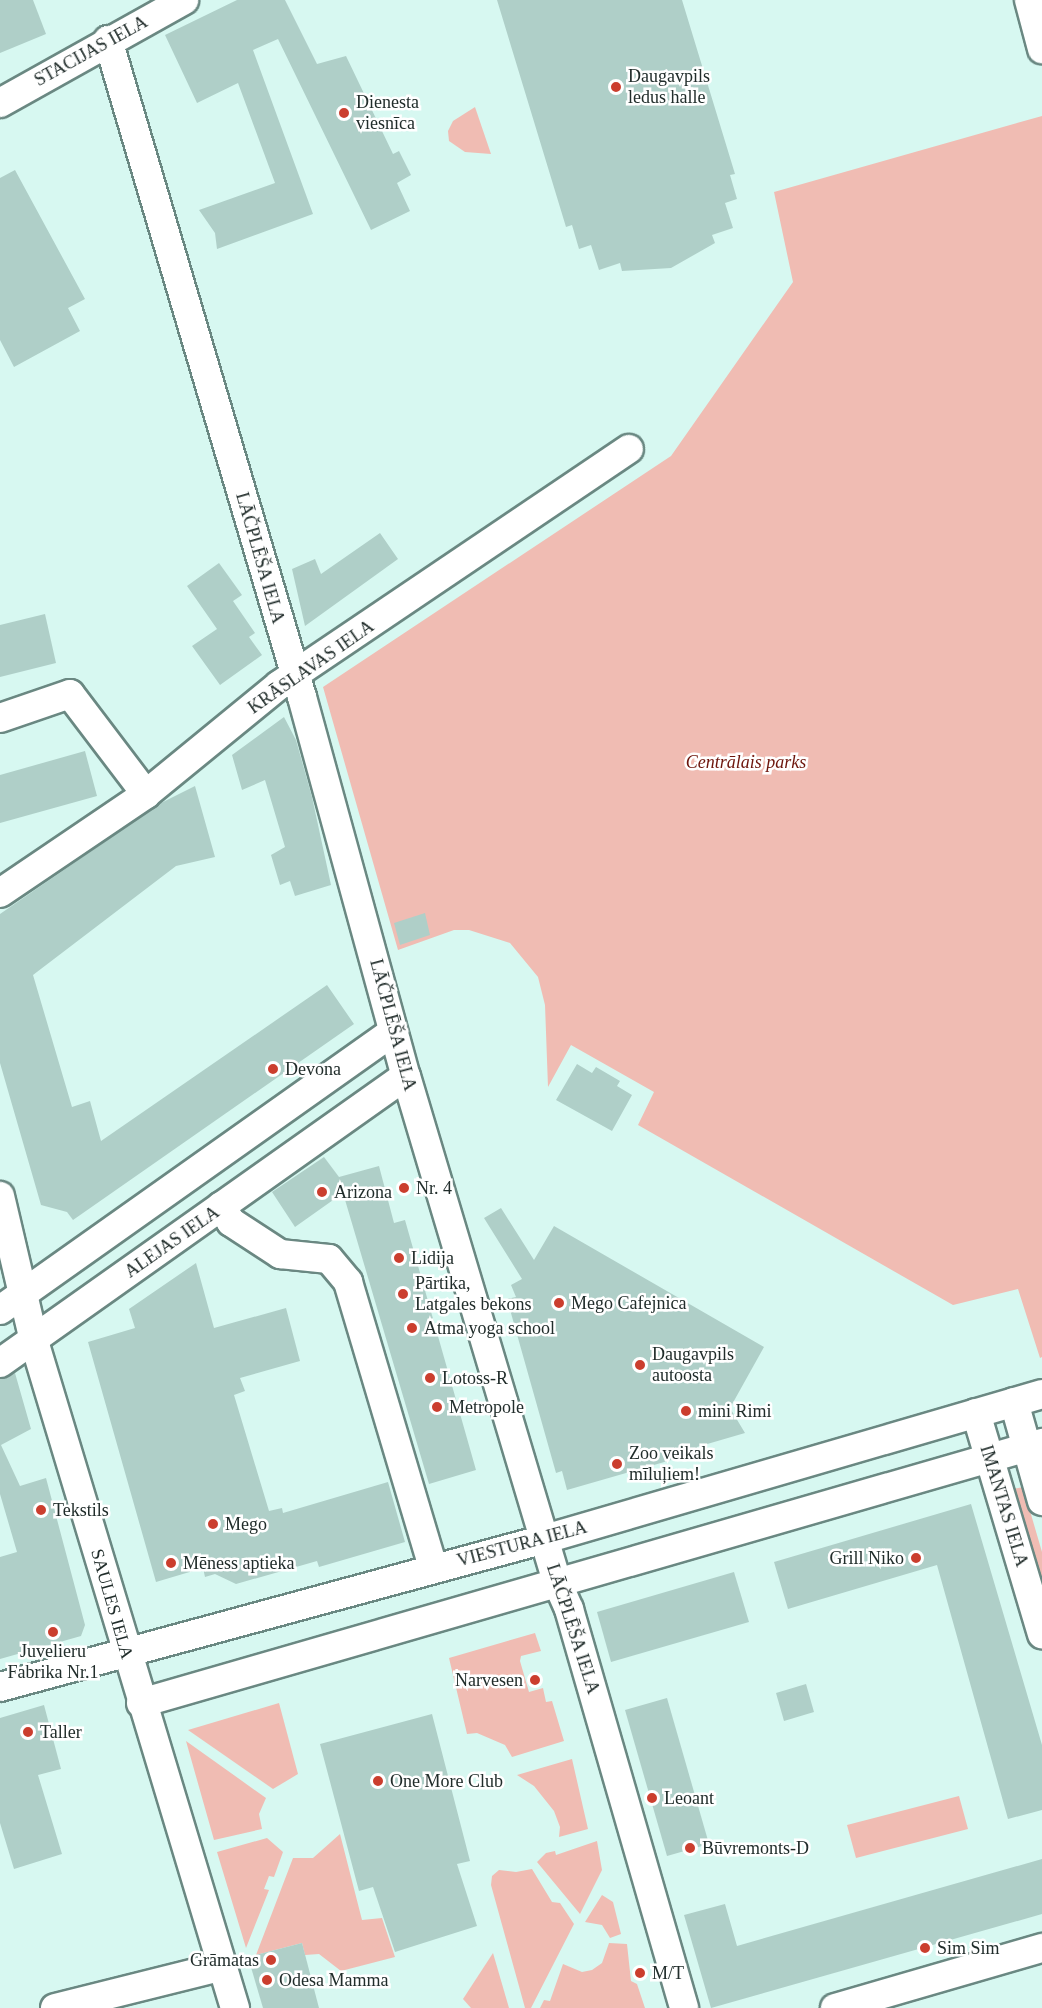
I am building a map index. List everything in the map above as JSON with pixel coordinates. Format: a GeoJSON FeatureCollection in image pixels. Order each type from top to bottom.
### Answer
{"type":"FeatureCollection","features":[{"type":"Feature","properties":{"kind":"street","name":"STACIJAS IELA"},"geometry":{"type":"LineString","coordinates":[[0,103],[108,40],[184,0]]}},
{"type":"Feature","properties":{"kind":"street"},"geometry":{"type":"LineString","coordinates":[[1029,0],[1042,49]]}},
{"type":"Feature","properties":{"kind":"street","name":"LĀČPLĒŠA IELA"},"geometry":{"type":"LineString","coordinates":[[108,40],[296,676],[406,1077],[557,1582],[569,1609],[684,2008]]}},
{"type":"Feature","properties":{"kind":"street","name":"KRĀSLAVAS IELA"},"geometry":{"type":"LineString","coordinates":[[0,893],[146,794],[279,685],[296,676],[629,449]]}},
{"type":"Feature","properties":{"kind":"street"},"geometry":{"type":"LineString","coordinates":[[0,718],[70,694],[146,794]]}},
{"type":"Feature","properties":{"kind":"street"},"geometry":{"type":"LineString","coordinates":[[0,1310],[393,1032]]}},
{"type":"Feature","properties":{"kind":"street","name":"ALEJAS IELA"},"geometry":{"type":"LineString","coordinates":[[0,1364],[406,1077]]}},
{"type":"Feature","properties":{"kind":"street"},"geometry":{"type":"LineString","coordinates":[[324,1082],[344,1119]]}},
{"type":"Feature","properties":{"kind":"street","name":"SAULES IELA"},"geometry":{"type":"LineString","coordinates":[[0,1196],[25,1292],[34,1341],[125,1652],[235,2008]]}},
{"type":"Feature","properties":{"kind":"street"},"geometry":{"type":"LineString","coordinates":[[221,1206],[231,1222],[280,1254],[329,1259],[348,1282],[433,1568]]}},
{"type":"Feature","properties":{"kind":"street","name":"VIESTURA IELA"},"geometry":{"type":"LineString","coordinates":[[0,1687],[545,1539],[1042,1394]]}},
{"type":"Feature","properties":{"kind":"street"},"geometry":{"type":"LineString","coordinates":[[1014,1402],[1034,1445],[1042,1501]]}},
{"type":"Feature","properties":{"kind":"street","name":"IMANTAS IELA"},"geometry":{"type":"LineString","coordinates":[[976,1413],[1042,1634]]}},
{"type":"Feature","properties":{"kind":"street"},"geometry":{"type":"LineString","coordinates":[[141,1703],[1034,1445]]}},
{"type":"Feature","properties":{"kind":"street"},"geometry":{"type":"LineString","coordinates":[[835,2008],[1042,1948]]}},
{"type":"Feature","properties":{"kind":"street"},"geometry":{"type":"LineString","coordinates":[[55,2008],[223,1966]]}},
{"type":"Feature","properties":{"kind":"green space"},"geometry":{"type":"Polygon","coordinates":[[[475,107],[491,154],[465,152],[449,141],[448,131],[453,121],[475,107]]]}},
{"type":"Feature","properties":{"kind":"green space","name":"Centrālais parks"},"geometry":{"type":"Polygon","coordinates":[[[1042,116],[1042,1357],[1040,1358],[1018,1289],[953,1305],[638,1125],[654,1092],[571,1045],[548,1087],[545,1005],[538,977],[510,943],[469,930],[454,930],[398,950],[323,687],[671,456],[793,282],[774,192],[1042,116]]]}},
{"type":"Feature","properties":{"kind":"green space"},"geometry":{"type":"Polygon","coordinates":[[[1023,1487],[1042,1552],[1042,1587],[1013,1489],[1023,1487]]]}},
{"type":"Feature","properties":{"kind":"green space"},"geometry":{"type":"Polygon","coordinates":[[[535,1633],[541,1651],[521,1656],[520,1661],[529,1692],[543,1688],[546,1702],[552,1701],[564,1741],[512,1757],[505,1745],[477,1733],[467,1734],[449,1658],[535,1633]]]}},
{"type":"Feature","properties":{"kind":"green space"},"geometry":{"type":"Polygon","coordinates":[[[279,1703],[298,1774],[273,1789],[188,1730],[279,1703]]]}},
{"type":"Feature","properties":{"kind":"green space"},"geometry":{"type":"Polygon","coordinates":[[[186,1741],[266,1798],[259,1814],[262,1829],[214,1840],[186,1741]]]}},
{"type":"Feature","properties":{"kind":"green space"},"geometry":{"type":"Polygon","coordinates":[[[572,1759],[588,1829],[559,1837],[560,1827],[554,1811],[534,1786],[517,1775],[572,1759]]]}},
{"type":"Feature","properties":{"kind":"green space"},"geometry":{"type":"Polygon","coordinates":[[[959,1796],[968,1829],[856,1858],[847,1825],[959,1796]]]}},
{"type":"Feature","properties":{"kind":"green space"},"geometry":{"type":"Polygon","coordinates":[[[340,1834],[362,1920],[382,1918],[395,1957],[341,1971],[319,1954],[305,1955],[302,1943],[256,1955],[293,1858],[313,1858],[340,1834]]]}},
{"type":"Feature","properties":{"kind":"green space"},"geometry":{"type":"Polygon","coordinates":[[[267,1838],[283,1852],[274,1877],[269,1876],[264,1889],[269,1890],[246,1948],[217,1852],[267,1838]]]}},
{"type":"Feature","properties":{"kind":"green space"},"geometry":{"type":"Polygon","coordinates":[[[597,1841],[602,1870],[580,1914],[537,1862],[546,1853],[555,1851],[556,1855],[597,1841]]]}},
{"type":"Feature","properties":{"kind":"green space"},"geometry":{"type":"Polygon","coordinates":[[[532,1869],[552,1902],[560,1903],[574,1924],[531,2008],[525,2008],[491,1885],[492,1876],[499,1870],[516,1872],[532,1869]]]}},
{"type":"Feature","properties":{"kind":"green space"},"geometry":{"type":"Polygon","coordinates":[[[602,1895],[613,1902],[621,1934],[610,1938],[602,1925],[585,1922],[602,1895]]]}},
{"type":"Feature","properties":{"kind":"green space"},"geometry":{"type":"Polygon","coordinates":[[[609,1943],[627,1944],[631,1981],[637,1984],[645,2008],[540,2008],[544,2000],[550,2001],[563,1964],[582,1972],[592,1970],[602,1963],[609,1943]]]}},
{"type":"Feature","properties":{"kind":"green space"},"geometry":{"type":"Polygon","coordinates":[[[493,1953],[509,2008],[471,2008],[463,1999],[493,1953]]]}},
{"type":"Feature","properties":{"kind":"building"},"geometry":{"type":"Polygon","coordinates":[[[0,0],[33,0],[46,34],[0,53],[0,0]]]}},
{"type":"Feature","properties":{"kind":"building"},"geometry":{"type":"Polygon","coordinates":[[[237,0],[285,0],[317,64],[346,56],[393,154],[399,151],[411,175],[397,183],[410,211],[371,230],[278,39],[253,50],[313,214],[217,249],[215,233],[199,210],[275,183],[238,83],[197,103],[165,35],[237,0]]]}},
{"type":"Feature","properties":{"kind":"building","name":"Daugavpils ledus halle"},"geometry":{"type":"Polygon","coordinates":[[[497,0],[682,0],[735,174],[730,175],[737,199],[725,203],[733,228],[712,235],[715,243],[671,268],[622,271],[620,263],[599,270],[591,245],[579,249],[572,225],[566,227],[497,0]]]}},
{"type":"Feature","properties":{"kind":"building"},"geometry":{"type":"Polygon","coordinates":[[[15,170],[85,299],[68,308],[80,331],[14,367],[0,340],[0,178],[15,170]]]}},
{"type":"Feature","properties":{"kind":"building"},"geometry":{"type":"Polygon","coordinates":[[[380,533],[398,559],[305,626],[292,569],[315,559],[321,574],[380,533]]]}},
{"type":"Feature","properties":{"kind":"building"},"geometry":{"type":"Polygon","coordinates":[[[219,563],[242,595],[233,601],[255,633],[249,637],[262,655],[220,685],[192,646],[217,629],[187,586],[219,563]]]}},
{"type":"Feature","properties":{"kind":"building"},"geometry":{"type":"Polygon","coordinates":[[[45,614],[56,663],[0,677],[0,625],[45,614]]]}},
{"type":"Feature","properties":{"kind":"building"},"geometry":{"type":"Polygon","coordinates":[[[284,717],[296,740],[312,797],[331,885],[295,896],[290,881],[280,885],[271,855],[285,847],[265,780],[242,790],[232,755],[284,717]]]}},
{"type":"Feature","properties":{"kind":"building"},"geometry":{"type":"Polygon","coordinates":[[[85,751],[97,796],[0,823],[0,775],[85,751]]]}},
{"type":"Feature","properties":{"kind":"building"},"geometry":{"type":"Polygon","coordinates":[[[195,786],[215,857],[176,866],[33,975],[72,1107],[90,1101],[101,1141],[327,985],[354,1024],[73,1220],[67,1212],[41,1205],[0,1063],[0,914],[161,803],[195,786]]]}},
{"type":"Feature","properties":{"kind":"building"},"geometry":{"type":"Polygon","coordinates":[[[425,913],[430,935],[400,945],[394,923],[425,913]]]}},
{"type":"Feature","properties":{"kind":"building"},"geometry":{"type":"Polygon","coordinates":[[[577,1064],[592,1073],[596,1067],[620,1081],[617,1086],[632,1095],[612,1131],[556,1100],[577,1064]]]}},
{"type":"Feature","properties":{"kind":"building"},"geometry":{"type":"Polygon","coordinates":[[[324,1157],[339,1177],[379,1166],[394,1223],[405,1220],[476,1470],[429,1484],[343,1193],[295,1227],[272,1192],[324,1157]]]}},
{"type":"Feature","properties":{"kind":"building","name":"Daugavpils autoosta"},"geometry":{"type":"Polygon","coordinates":[[[501,1208],[534,1260],[554,1226],[764,1347],[730,1408],[745,1433],[697,1447],[699,1452],[567,1490],[562,1471],[556,1473],[507,1299],[516,1297],[511,1285],[522,1279],[484,1218],[501,1208]]]}},
{"type":"Feature","properties":{"kind":"building"},"geometry":{"type":"Polygon","coordinates":[[[196,1263],[214,1328],[286,1308],[300,1361],[240,1378],[245,1391],[234,1395],[269,1511],[282,1508],[283,1513],[388,1482],[405,1542],[319,1567],[317,1561],[236,1584],[215,1574],[205,1577],[203,1568],[156,1582],[88,1342],[135,1328],[129,1309],[196,1263]]]}},
{"type":"Feature","properties":{"kind":"building"},"geometry":{"type":"Polygon","coordinates":[[[15,1373],[31,1429],[1,1445],[20,1486],[46,1478],[85,1625],[81,1636],[0,1659],[0,1557],[17,1552],[0,1494],[0,1379],[15,1373]]]}},
{"type":"Feature","properties":{"kind":"building"},"geometry":{"type":"Polygon","coordinates":[[[971,1504],[1042,1745],[1042,1810],[1008,1819],[937,1565],[788,1609],[774,1562],[971,1504]]]}},
{"type":"Feature","properties":{"kind":"building"},"geometry":{"type":"Polygon","coordinates":[[[734,1572],[749,1622],[611,1662],[597,1612],[734,1572]]]}},
{"type":"Feature","properties":{"kind":"building"},"geometry":{"type":"Polygon","coordinates":[[[806,1684],[814,1712],[784,1721],[776,1693],[806,1684]]]}},
{"type":"Feature","properties":{"kind":"building"},"geometry":{"type":"Polygon","coordinates":[[[667,1698],[709,1844],[667,1856],[625,1710],[667,1698]]]}},
{"type":"Feature","properties":{"kind":"building"},"geometry":{"type":"Polygon","coordinates":[[[44,1705],[61,1769],[38,1775],[62,1854],[14,1869],[0,1823],[0,1718],[44,1705]]]}},
{"type":"Feature","properties":{"kind":"building"},"geometry":{"type":"Polygon","coordinates":[[[432,1714],[470,1861],[457,1864],[477,1926],[395,1952],[373,1887],[359,1891],[320,1744],[432,1714]]]}},
{"type":"Feature","properties":{"kind":"building"},"geometry":{"type":"Polygon","coordinates":[[[1042,1859],[1042,1914],[711,2008],[684,1915],[725,1904],[737,1946],[1042,1859]]]}},
{"type":"Feature","properties":{"kind":"building"},"geometry":{"type":"Polygon","coordinates":[[[302,1943],[319,2008],[263,2008],[248,1957],[302,1943]]]}},
{"type":"Feature","properties":{"kind":"place","name":"Daugavpils ledus halle"},"geometry":{"type":"Point","coordinates":[616,87]}},
{"type":"Feature","properties":{"kind":"place","name":"Dienesta viesnīca"},"geometry":{"type":"Point","coordinates":[344,113]}},
{"type":"Feature","properties":{"kind":"place","name":"Devona"},"geometry":{"type":"Point","coordinates":[273,1069]}},
{"type":"Feature","properties":{"kind":"place","name":"Nr. 4"},"geometry":{"type":"Point","coordinates":[404,1188]}},
{"type":"Feature","properties":{"kind":"place","name":"Arizona"},"geometry":{"type":"Point","coordinates":[322,1192]}},
{"type":"Feature","properties":{"kind":"place","name":"Lidija"},"geometry":{"type":"Point","coordinates":[399,1258]}},
{"type":"Feature","properties":{"kind":"place","name":"Pārtika, Latgales bekons"},"geometry":{"type":"Point","coordinates":[403,1294]}},
{"type":"Feature","properties":{"kind":"place","name":"Mego Cafejnica"},"geometry":{"type":"Point","coordinates":[559,1303]}},
{"type":"Feature","properties":{"kind":"place","name":"Atma yoga school"},"geometry":{"type":"Point","coordinates":[412,1328]}},
{"type":"Feature","properties":{"kind":"place","name":"Daugavpils autoosta"},"geometry":{"type":"Point","coordinates":[640,1365]}},
{"type":"Feature","properties":{"kind":"place","name":"Lotoss-R"},"geometry":{"type":"Point","coordinates":[430,1378]}},
{"type":"Feature","properties":{"kind":"place","name":"Metropole"},"geometry":{"type":"Point","coordinates":[437,1407]}},
{"type":"Feature","properties":{"kind":"place","name":"mini Rimi"},"geometry":{"type":"Point","coordinates":[686,1411]}},
{"type":"Feature","properties":{"kind":"place","name":"Zoo veikals mīluļiem!"},"geometry":{"type":"Point","coordinates":[617,1464]}},
{"type":"Feature","properties":{"kind":"place","name":"Tekstils"},"geometry":{"type":"Point","coordinates":[41,1510]}},
{"type":"Feature","properties":{"kind":"place","name":"Mego"},"geometry":{"type":"Point","coordinates":[213,1524]}},
{"type":"Feature","properties":{"kind":"place","name":"Grill Niko"},"geometry":{"type":"Point","coordinates":[916,1558]}},
{"type":"Feature","properties":{"kind":"place","name":"Mēness aptieka"},"geometry":{"type":"Point","coordinates":[171,1563]}},
{"type":"Feature","properties":{"kind":"place","name":"Juvelieru Fabrika Nr.1"},"geometry":{"type":"Point","coordinates":[53,1632]}},
{"type":"Feature","properties":{"kind":"place","name":"Narvesen"},"geometry":{"type":"Point","coordinates":[535,1680]}},
{"type":"Feature","properties":{"kind":"place","name":"Taller"},"geometry":{"type":"Point","coordinates":[28,1732]}},
{"type":"Feature","properties":{"kind":"place","name":"One More Club"},"geometry":{"type":"Point","coordinates":[378,1781]}},
{"type":"Feature","properties":{"kind":"place","name":"Leoant"},"geometry":{"type":"Point","coordinates":[652,1798]}},
{"type":"Feature","properties":{"kind":"place","name":"Būvremonts-D"},"geometry":{"type":"Point","coordinates":[690,1848]}},
{"type":"Feature","properties":{"kind":"place","name":"Sim Sim"},"geometry":{"type":"Point","coordinates":[925,1948]}},
{"type":"Feature","properties":{"kind":"place","name":"Grāmatas"},"geometry":{"type":"Point","coordinates":[271,1960]}},
{"type":"Feature","properties":{"kind":"place","name":"M/T"},"geometry":{"type":"Point","coordinates":[640,1973]}},
{"type":"Feature","properties":{"kind":"place","name":"Odesa Mamma"},"geometry":{"type":"Point","coordinates":[267,1980]}}]}
